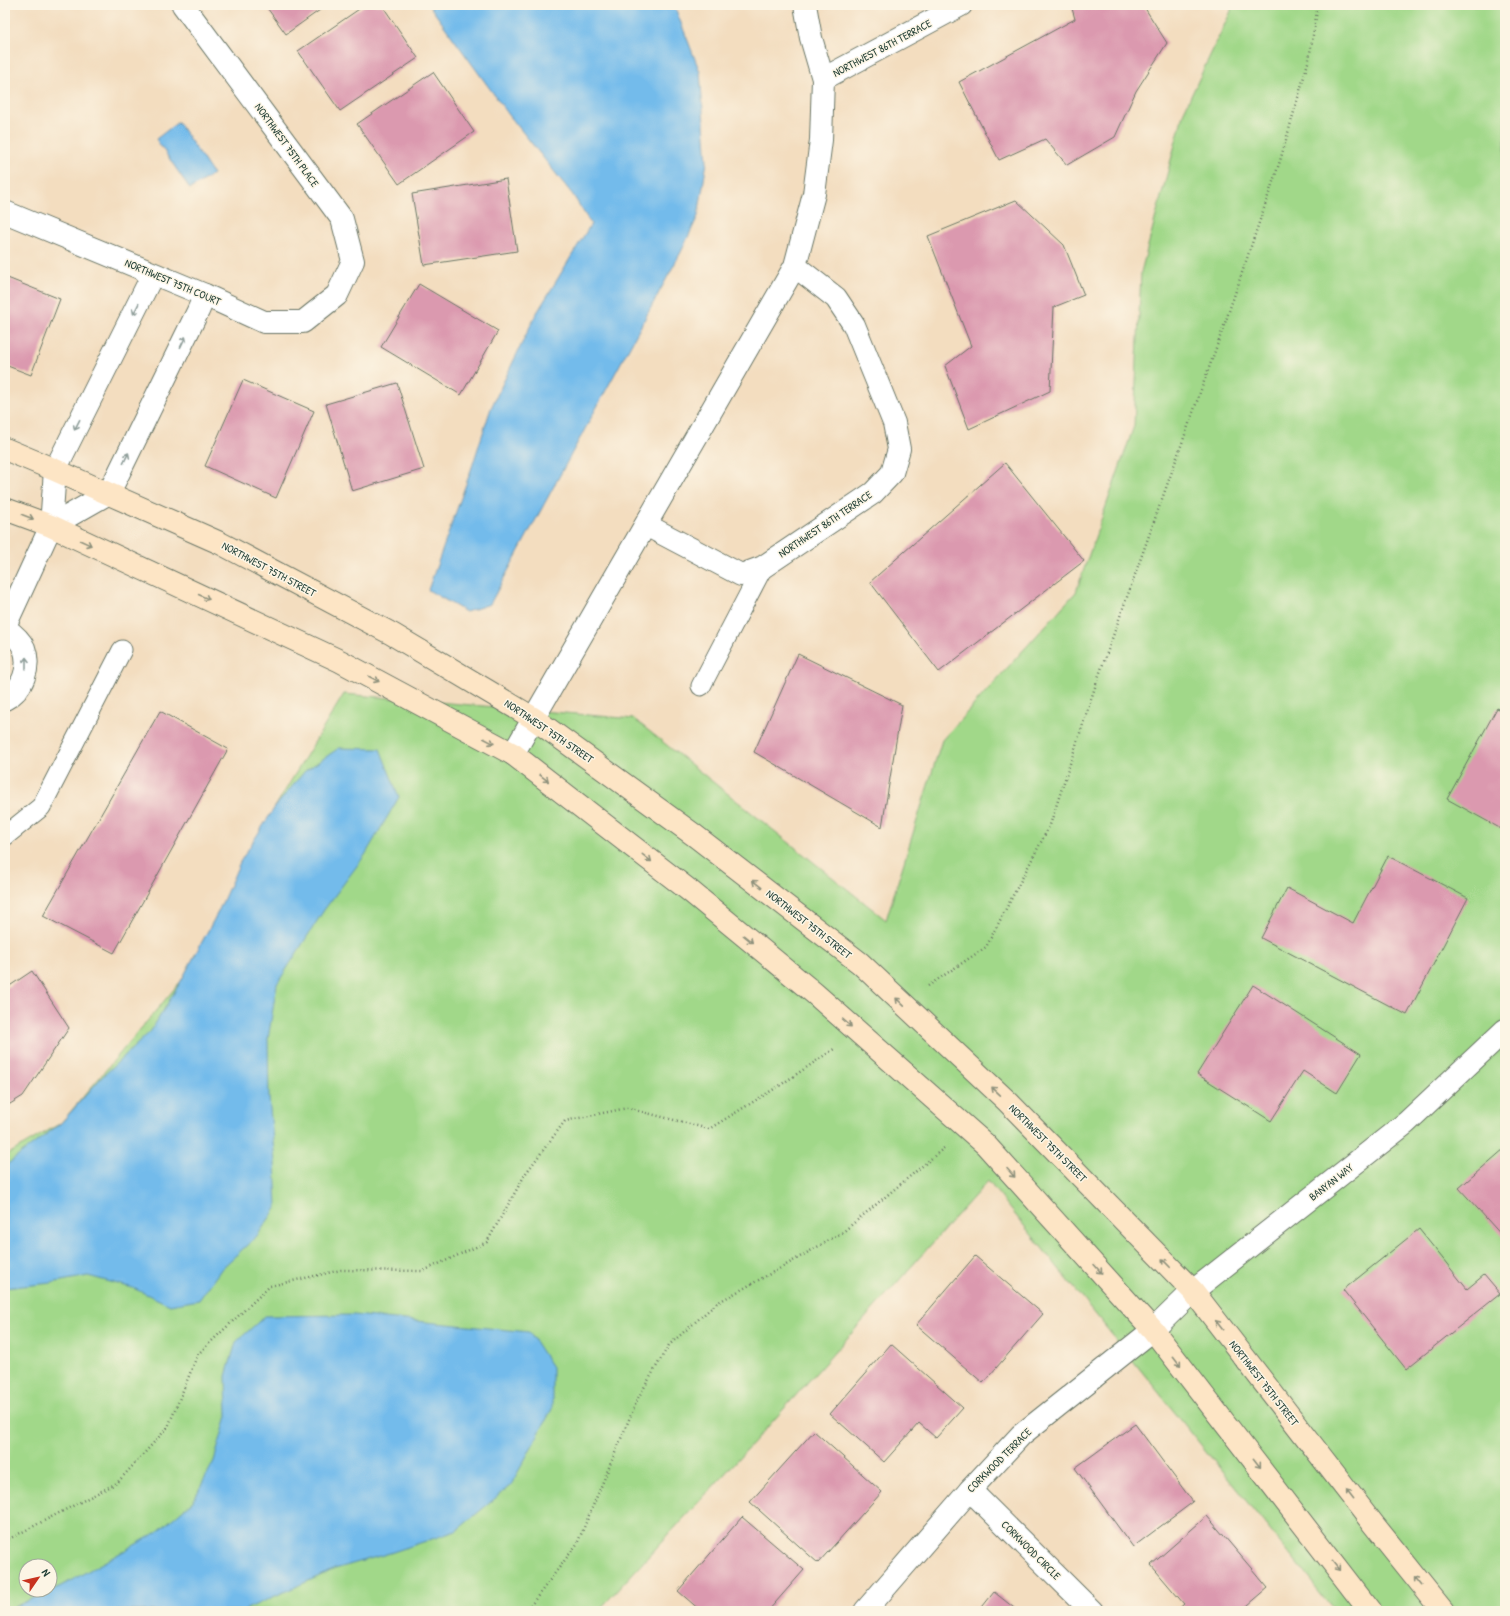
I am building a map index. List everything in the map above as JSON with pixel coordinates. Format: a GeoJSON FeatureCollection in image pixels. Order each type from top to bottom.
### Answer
{"type":"FeatureCollection","features":[{"type":"Feature","properties":{"kind":"street","name":"NORTHWEST 75TH PLACE"},"geometry":{"type":"LineString","coordinates":[[183,5],[342,220],[353,262],[337,295]]}},
{"type":"Feature","properties":{"kind":"street","name":"NORTHWEST 86TH TERRACE"},"geometry":{"type":"LineString","coordinates":[[513,754],[795,266],[814,194],[821,140],[823,79],[811,38],[805,5]]}},
{"type":"Feature","properties":{"kind":"street","name":"NORTHWEST 86TH TERRACE"},"geometry":{"type":"LineString","coordinates":[[823,79],[961,5]]}},
{"type":"Feature","properties":{"kind":"street","name":"NORTHWEST 75TH COURT"},"geometry":{"type":"LineString","coordinates":[[5,212],[204,295],[264,322],[303,322],[337,295]]}},
{"type":"Feature","properties":{"kind":"street","name":"NORTHWEST 86TH TERRACE"},"geometry":{"type":"LineString","coordinates":[[646,525],[742,575],[762,567],[873,493],[892,473],[899,449],[894,423],[854,325],[836,298],[795,266]]}},
{"type":"Feature","properties":{"kind":"street"},"geometry":{"type":"LineString","coordinates":[[5,699],[20,687],[26,674],[27,660],[24,647],[16,636],[5,627],[51,526],[55,470],[153,274]]}},
{"type":"Feature","properties":{"kind":"street"},"geometry":{"type":"LineString","coordinates":[[51,526],[109,493],[198,311],[204,295]]}},
{"type":"Feature","properties":{"kind":"street","name":"NORTHWEST 75TH STREET"},"geometry":{"type":"LineString","coordinates":[[5,450],[109,493],[220,543],[392,634],[533,718],[694,835],[860,963],[1008,1102],[1193,1291],[1374,1525],[1443,1611]]}},
{"type":"Feature","properties":{"kind":"street"},"geometry":{"type":"LineString","coordinates":[[5,509],[51,526],[340,661],[513,754],[690,891],[814,993],[985,1144],[1153,1330],[1370,1611]]}},
{"type":"Feature","properties":{"kind":"street","name":"BANYAN WAY"},"geometry":{"type":"LineString","coordinates":[[1153,1330],[1193,1291],[1406,1123],[1505,1030]]}},
{"type":"Feature","properties":{"kind":"street","name":"CORKWOOD TERRACE"},"geometry":{"type":"LineString","coordinates":[[865,1611],[970,1490],[1021,1435],[1153,1330]]}},
{"type":"Feature","properties":{"kind":"street","name":"CORKWOOD CIRCLE"},"geometry":{"type":"LineString","coordinates":[[970,1490],[1092,1611]]}},
{"type":"Feature","properties":{"kind":"lane"},"geometry":{"type":"LineString","coordinates":[[701,686],[762,567]]}},
{"type":"Feature","properties":{"kind":"lane"},"geometry":{"type":"LineString","coordinates":[[5,836],[41,807],[122,650]]}},
{"type":"Feature","properties":{"kind":"path"},"geometry":{"type":"LineString","coordinates":[[902,1004],[986,947],[1050,825],[1098,678],[1222,330],[1280,161],[1309,59],[1318,5]]}},
{"type":"Feature","properties":{"kind":"path"},"geometry":{"type":"LineString","coordinates":[[5,1541],[117,1483],[168,1427],[198,1354],[270,1286],[341,1270],[423,1271],[487,1242],[526,1173],[565,1121],[627,1108],[709,1129],[780,1086],[858,1033]]}},
{"type":"Feature","properties":{"kind":"path"},"geometry":{"type":"LineString","coordinates":[[524,1611],[531,1605],[577,1544],[638,1398],[669,1345],[717,1303],[843,1232],[967,1129]]}},
{"type":"Feature","properties":{"kind":"green space"},"geometry":{"type":"Polygon","coordinates":[[[1231,5],[1505,5],[1505,1611],[1335,1611],[988,1181],[755,1441],[598,1611],[5,1611],[5,1156],[61,1123],[181,981],[275,807],[344,694],[634,719],[886,920],[942,740],[1076,592],[1134,426],[1141,272],[1184,111],[1231,11],[1231,5]]]}},
{"type":"Feature","properties":{"kind":"water"},"geometry":{"type":"Polygon","coordinates":[[[429,5],[674,5],[700,72],[707,162],[698,216],[681,252],[490,604],[466,612],[428,590],[471,470],[491,408],[535,316],[591,224],[573,195],[509,115],[429,5]]]}},
{"type":"Feature","properties":{"kind":"water"},"geometry":{"type":"Polygon","coordinates":[[[178,122],[213,174],[190,189],[156,139],[178,122]]]}},
{"type":"Feature","properties":{"kind":"water"},"geometry":{"type":"Polygon","coordinates":[[[339,748],[380,749],[399,797],[365,855],[324,910],[277,984],[268,1039],[269,1098],[275,1162],[277,1207],[257,1236],[222,1268],[199,1300],[170,1305],[133,1288],[88,1276],[51,1283],[5,1288],[5,1166],[61,1123],[101,1078],[151,1031],[181,981],[218,912],[240,862],[275,807],[305,771],[339,748]]]}},
{"type":"Feature","properties":{"kind":"water"},"geometry":{"type":"Polygon","coordinates":[[[354,1315],[529,1332],[552,1367],[552,1409],[511,1485],[456,1531],[390,1553],[335,1569],[242,1611],[5,1611],[34,1598],[58,1598],[58,1587],[156,1533],[193,1501],[214,1461],[227,1416],[226,1376],[236,1342],[265,1316],[354,1315]]]}},
{"type":"Feature","properties":{"kind":"building"},"geometry":{"type":"Polygon","coordinates":[[[265,5],[327,5],[286,34],[265,5]]]}},
{"type":"Feature","properties":{"kind":"building"},"geometry":{"type":"Polygon","coordinates":[[[365,5],[382,5],[418,58],[340,111],[298,51],[365,5]]]}},
{"type":"Feature","properties":{"kind":"building"},"geometry":{"type":"Polygon","coordinates":[[[1071,5],[1143,5],[1167,43],[1136,91],[1115,137],[1067,165],[1045,139],[999,160],[959,82],[1075,19],[1071,5]]]}},
{"type":"Feature","properties":{"kind":"building"},"geometry":{"type":"Polygon","coordinates":[[[433,72],[474,132],[399,184],[357,124],[433,72]]]}},
{"type":"Feature","properties":{"kind":"building"},"geometry":{"type":"Polygon","coordinates":[[[506,179],[517,251],[424,265],[412,194],[506,179]]]}},
{"type":"Feature","properties":{"kind":"building"},"geometry":{"type":"Polygon","coordinates":[[[1016,200],[1064,245],[1084,295],[1054,307],[1050,391],[969,429],[945,366],[971,346],[928,236],[1016,200]]]}},
{"type":"Feature","properties":{"kind":"building"},"geometry":{"type":"Polygon","coordinates":[[[5,277],[60,299],[31,375],[5,365],[5,277]]]}},
{"type":"Feature","properties":{"kind":"building"},"geometry":{"type":"Polygon","coordinates":[[[419,284],[498,331],[461,395],[381,347],[419,284]]]}},
{"type":"Feature","properties":{"kind":"building"},"geometry":{"type":"Polygon","coordinates":[[[243,380],[314,411],[276,498],[205,466],[243,380]]]}},
{"type":"Feature","properties":{"kind":"building"},"geometry":{"type":"Polygon","coordinates":[[[397,383],[424,469],[352,491],[326,404],[397,383]]]}},
{"type":"Feature","properties":{"kind":"building"},"geometry":{"type":"Polygon","coordinates":[[[1005,463],[1084,561],[939,672],[870,582],[1005,463]]]}},
{"type":"Feature","properties":{"kind":"building"},"geometry":{"type":"Polygon","coordinates":[[[798,654],[902,705],[882,827],[754,752],[798,654]]]}},
{"type":"Feature","properties":{"kind":"building"},"geometry":{"type":"Polygon","coordinates":[[[1497,708],[1505,712],[1505,831],[1447,799],[1497,708]]]}},
{"type":"Feature","properties":{"kind":"building"},"geometry":{"type":"Polygon","coordinates":[[[160,711],[228,749],[114,953],[43,916],[160,711]]]}},
{"type":"Feature","properties":{"kind":"building"},"geometry":{"type":"Polygon","coordinates":[[[1388,856],[1468,898],[1407,1015],[1261,938],[1287,888],[1353,923],[1388,856]]]}},
{"type":"Feature","properties":{"kind":"building"},"geometry":{"type":"Polygon","coordinates":[[[32,971],[69,1028],[23,1096],[5,1107],[5,989],[32,971]]]}},
{"type":"Feature","properties":{"kind":"building"},"geometry":{"type":"Polygon","coordinates":[[[1253,985],[1361,1054],[1337,1093],[1303,1071],[1271,1121],[1197,1074],[1253,985]]]}},
{"type":"Feature","properties":{"kind":"building"},"geometry":{"type":"Polygon","coordinates":[[[1505,1148],[1505,1239],[1459,1188],[1505,1148]]]}},
{"type":"Feature","properties":{"kind":"building"},"geometry":{"type":"Polygon","coordinates":[[[1419,1229],[1467,1289],[1484,1275],[1500,1294],[1406,1369],[1343,1290],[1419,1229]]]}},
{"type":"Feature","properties":{"kind":"building"},"geometry":{"type":"Polygon","coordinates":[[[975,1256],[1043,1314],[983,1383],[916,1325],[975,1256]]]}},
{"type":"Feature","properties":{"kind":"building"},"geometry":{"type":"Polygon","coordinates":[[[891,1344],[963,1408],[936,1438],[919,1423],[884,1462],[830,1414],[891,1344]]]}},
{"type":"Feature","properties":{"kind":"building"},"geometry":{"type":"Polygon","coordinates":[[[1135,1424],[1193,1502],[1133,1547],[1075,1468],[1135,1424]]]}},
{"type":"Feature","properties":{"kind":"building"},"geometry":{"type":"Polygon","coordinates":[[[814,1431],[882,1492],[818,1563],[750,1502],[814,1431]]]}},
{"type":"Feature","properties":{"kind":"building"},"geometry":{"type":"Polygon","coordinates":[[[1207,1516],[1268,1588],[1241,1611],[1176,1611],[1184,1604],[1151,1565],[1207,1516]]]}},
{"type":"Feature","properties":{"kind":"building"},"geometry":{"type":"Polygon","coordinates":[[[742,1517],[804,1570],[768,1611],[701,1611],[678,1591],[742,1517]]]}},
{"type":"Feature","properties":{"kind":"building"},"geometry":{"type":"Polygon","coordinates":[[[994,1592],[1018,1611],[979,1611],[994,1592]]]}}]}
